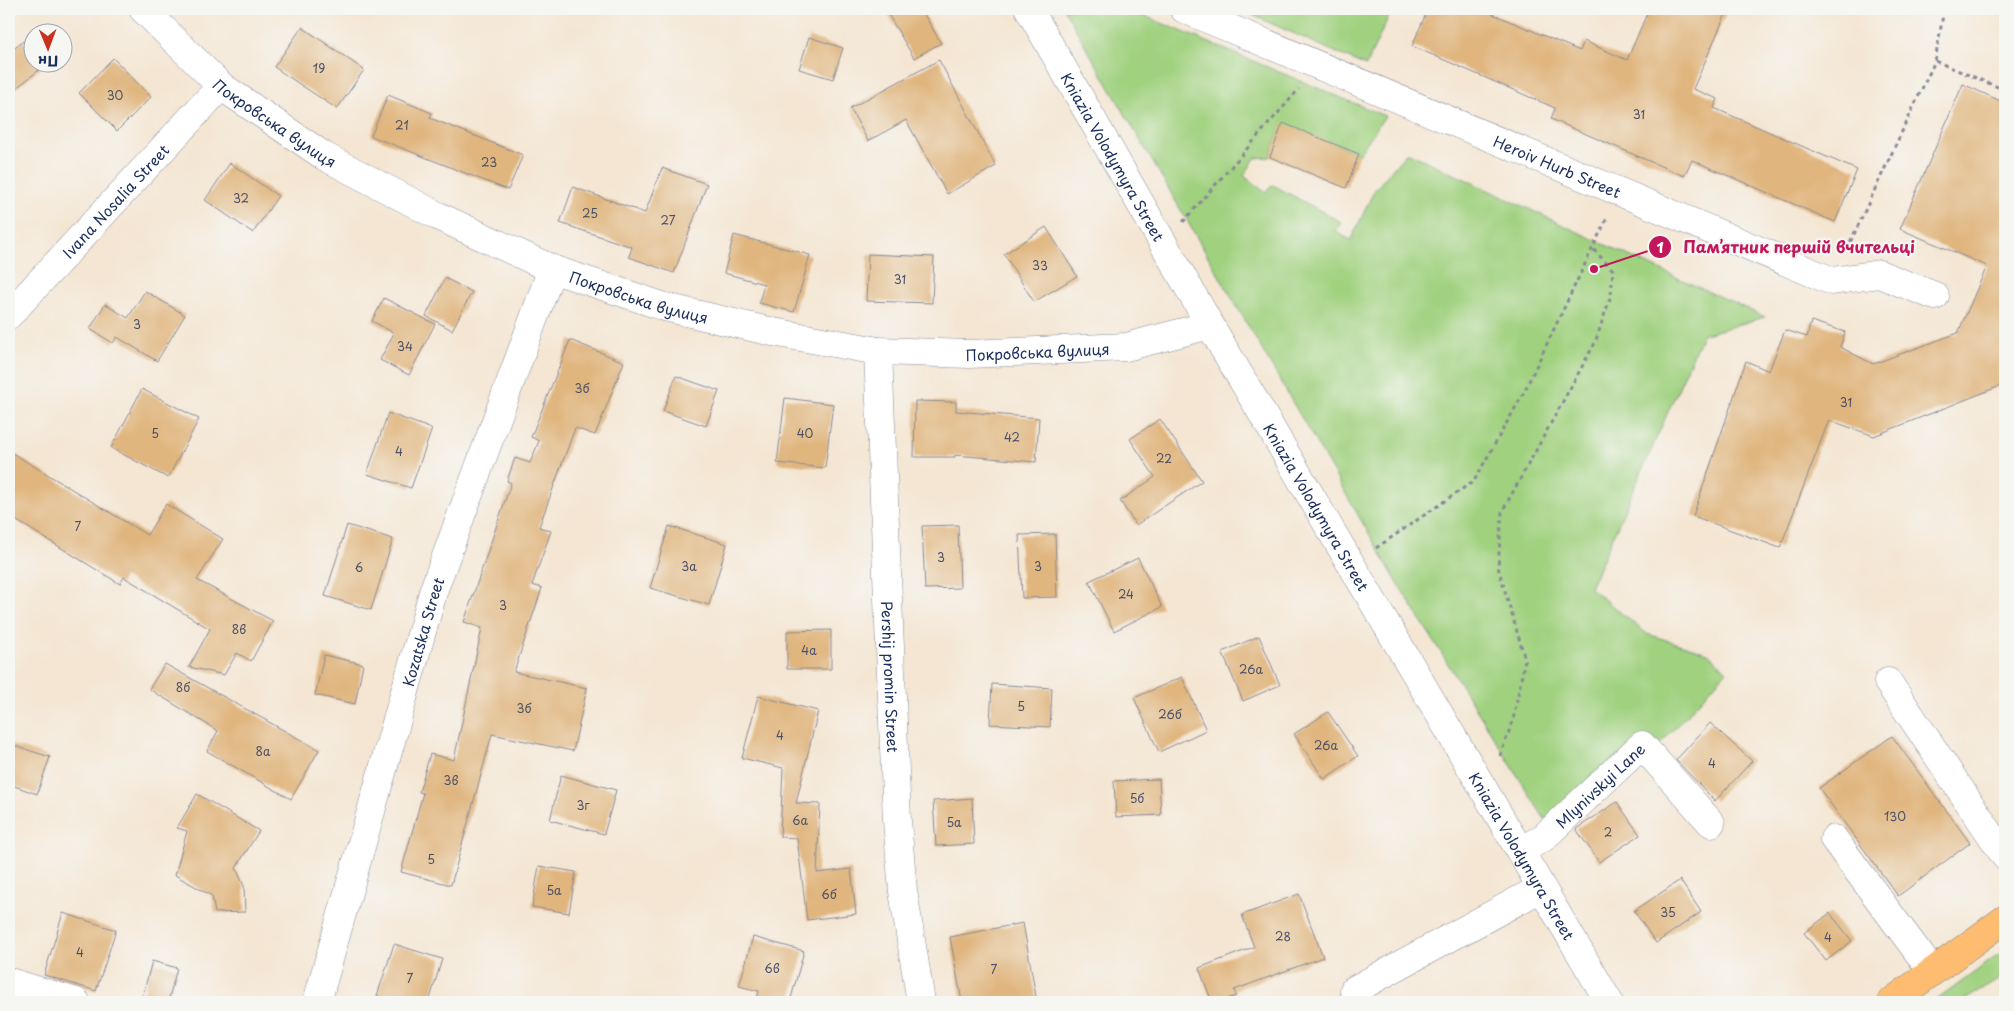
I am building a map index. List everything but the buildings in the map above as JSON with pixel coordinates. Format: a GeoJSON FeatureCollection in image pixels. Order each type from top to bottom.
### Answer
{"type":"FeatureCollection","features":[{"type":"Feature","properties":{"kind":"main road"},"geometry":{"type":"LineString","coordinates":[[1891,1002],[2005,919]]}},
{"type":"Feature","properties":{"kind":"street","name":"Покровська вулиця"},"geometry":{"type":"LineString","coordinates":[[143,9],[221,86],[324,156],[438,216],[552,269],[665,307],[773,332],[878,351],[969,354],[1126,347],[1210,325]]}},
{"type":"Feature","properties":{"kind":"street","name":"Kniazia Volodymyra Street"},"geometry":{"type":"LineString","coordinates":[[1029,9],[1210,325],[1609,1002]]}},
{"type":"Feature","properties":{"kind":"street","name":"Heroiv Hurb Street"},"geometry":{"type":"LineString","coordinates":[[1184,9],[1832,281]]}},
{"type":"Feature","properties":{"kind":"street","name":"Ivana Nosalia Street"},"geometry":{"type":"LineString","coordinates":[[9,315],[221,86]]}},
{"type":"Feature","properties":{"kind":"street","name":"Kozatska Street"},"geometry":{"type":"LineString","coordinates":[[318,1002],[434,589],[552,269]]}},
{"type":"Feature","properties":{"kind":"street"},"geometry":{"type":"LineString","coordinates":[[1832,281],[1879,274],[1936,296]]}},
{"type":"Feature","properties":{"kind":"street","name":"Pershij promin Street"},"geometry":{"type":"LineString","coordinates":[[878,351],[897,821],[903,891],[921,1002]]}},
{"type":"Feature","properties":{"kind":"street"},"geometry":{"type":"LineString","coordinates":[[1888,682],[2005,856]]}},
{"type":"Feature","properties":{"kind":"street","name":"Mlynivskyi Lane"},"geometry":{"type":"LineString","coordinates":[[1520,851],[1543,838],[1642,745],[1711,823]]}},
{"type":"Feature","properties":{"kind":"street"},"geometry":{"type":"LineString","coordinates":[[1834,839],[1932,971]]}},
{"type":"Feature","properties":{"kind":"street"},"geometry":{"type":"LineString","coordinates":[[1354,990],[1541,888]]}},
{"type":"Feature","properties":{"kind":"street"},"geometry":{"type":"LineString","coordinates":[[9,982],[76,1002]]}},
{"type":"Feature","properties":{"kind":"path"},"geometry":{"type":"LineString","coordinates":[[1832,281],[1934,61],[1944,9]]}},
{"type":"Feature","properties":{"kind":"path"},"geometry":{"type":"LineString","coordinates":[[1934,61],[2005,90]]}},
{"type":"Feature","properties":{"kind":"path"},"geometry":{"type":"LineString","coordinates":[[1182,222],[1318,65]]}},
{"type":"Feature","properties":{"kind":"path"},"geometry":{"type":"LineString","coordinates":[[1374,549],[1474,481],[1523,394],[1593,249],[1618,192]]}},
{"type":"Feature","properties":{"kind":"path"},"geometry":{"type":"LineString","coordinates":[[1500,756],[1513,720],[1525,659],[1498,567],[1502,512],[1595,343],[1611,295],[1614,270],[1593,249]]}},
{"type":"Feature","properties":{"kind":"green space"},"geometry":{"type":"Polygon","coordinates":[[[1064,9],[1128,9],[1385,116],[1359,154],[1283,124],[1270,157],[1255,158],[1244,176],[1265,192],[1273,185],[1341,222],[1336,232],[1351,240],[1374,191],[1407,152],[1642,262],[1765,317],[1702,335],[1590,588],[1647,634],[1708,653],[1727,671],[1659,745],[1554,821],[1544,818],[1397,582],[1064,9]]]}},
{"type":"Feature","properties":{"kind":"green space"},"geometry":{"type":"Polygon","coordinates":[[[1239,9],[1392,9],[1366,66],[1239,9]]]}},
{"type":"Feature","properties":{"kind":"green space"},"geometry":{"type":"Polygon","coordinates":[[[2005,950],[2005,976],[1961,1002],[1934,1002],[2005,950]]]}},
{"type":"Feature","properties":{"kind":"place","name":"Пам’ятник першій вчительці"},"geometry":{"type":"Point","coordinates":[1594,269]}}]}
